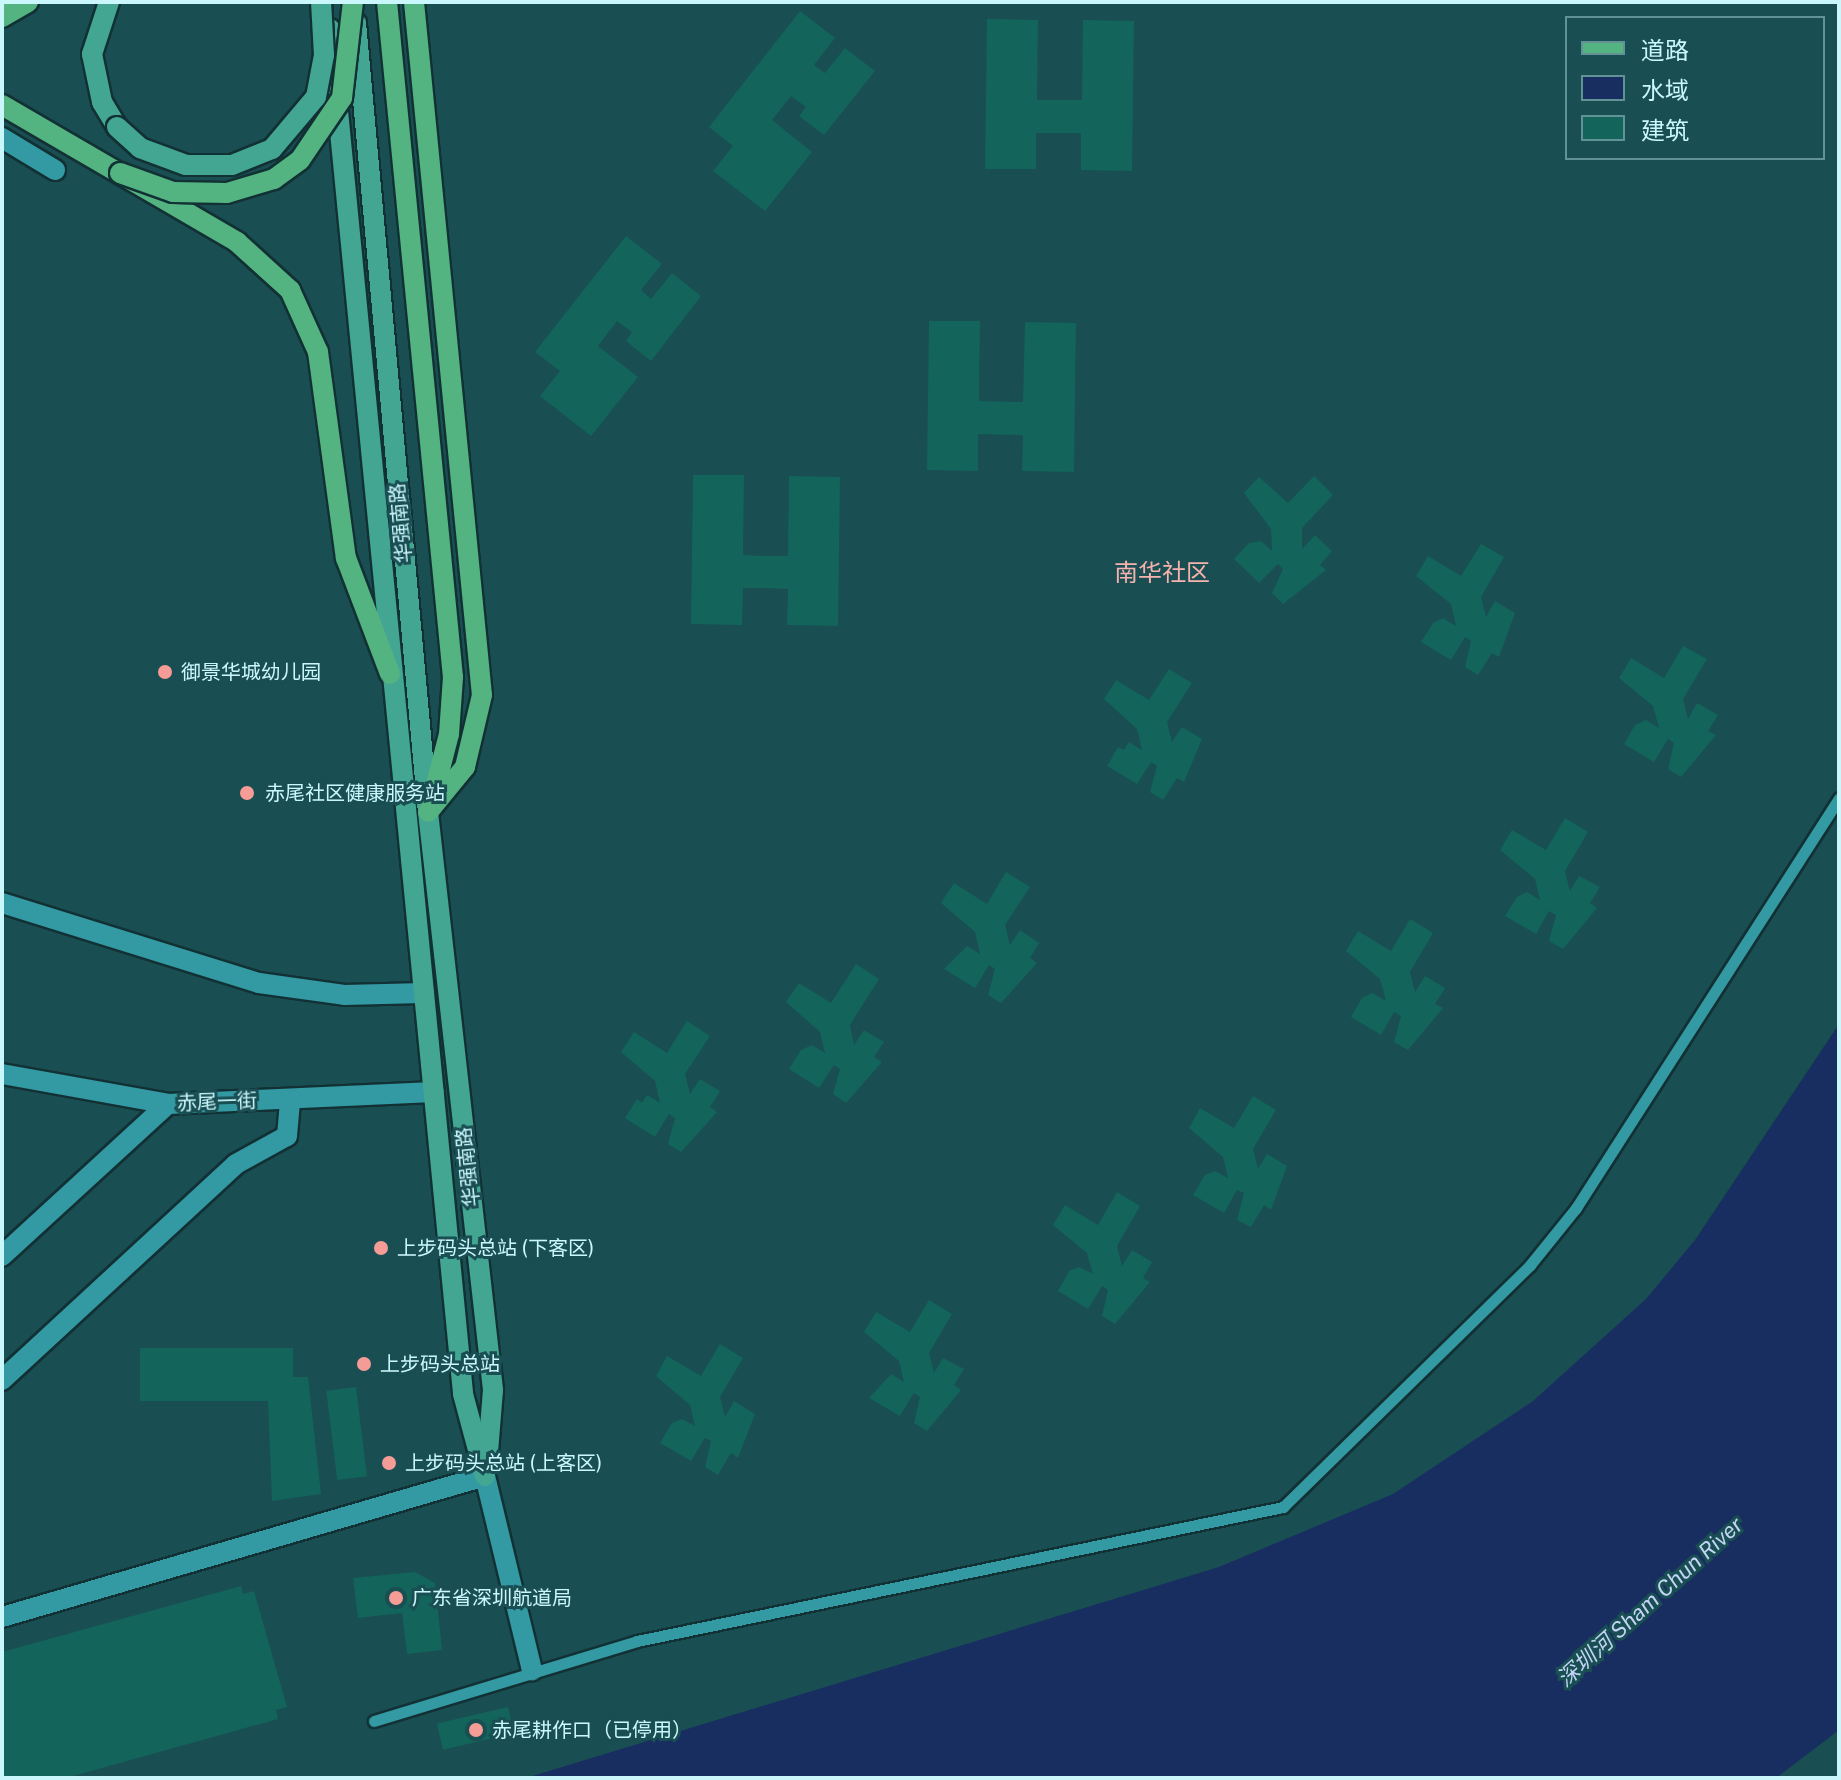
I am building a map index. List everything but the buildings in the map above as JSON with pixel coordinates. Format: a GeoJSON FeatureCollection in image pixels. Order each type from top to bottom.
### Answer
{"type":"FeatureCollection","features":[{"type":"Feature","properties":{"kind":"main road"},"geometry":{"type":"LineString","coordinates":[[2,17],[28,2]]}},
{"type":"Feature","properties":{"kind":"main road","name":"华强南路"},"geometry":{"type":"LineString","coordinates":[[109,2],[92,54],[102,102],[117,127],[140,148],[186,165],[232,165],[272,149],[316,97],[324,55],[320,2]]}},
{"type":"Feature","properties":{"kind":"main road","name":"华强南路"},"geometry":{"type":"LineString","coordinates":[[320,2],[333,44],[390,674],[463,1394],[485,1476]]}},
{"type":"Feature","properties":{"kind":"main road"},"geometry":{"type":"LineString","coordinates":[[120,173],[197,195],[249,189],[283,172],[317,143],[342,98],[353,2]]}},
{"type":"Feature","properties":{"kind":"main road","name":"华强南路"},"geometry":{"type":"LineString","coordinates":[[353,2],[428,812],[493,1390],[485,1476]]}},
{"type":"Feature","properties":{"kind":"main road"},"geometry":{"type":"LineString","coordinates":[[387,2],[453,677],[449,734],[428,812]]}},
{"type":"Feature","properties":{"kind":"main road"},"geometry":{"type":"LineString","coordinates":[[414,2],[482,695],[465,767],[428,812]]}},
{"type":"Feature","properties":{"kind":"main road"},"geometry":{"type":"LineString","coordinates":[[2,105],[120,173],[275,273],[302,311],[323,377],[344,546],[390,674]]}},
{"type":"Feature","properties":{"kind":"street"},"geometry":{"type":"LineString","coordinates":[[2,138],[55,170]]}},
{"type":"Feature","properties":{"kind":"street"},"geometry":{"type":"LineString","coordinates":[[2,903],[259,983],[344,995],[424,993]]}},
{"type":"Feature","properties":{"kind":"street","name":"赤尾一街"},"geometry":{"type":"LineString","coordinates":[[2,1074],[168,1104],[434,1092]]}},
{"type":"Feature","properties":{"kind":"street"},"geometry":{"type":"LineString","coordinates":[[2,1380],[236,1164],[287,1136],[290,1099]]}},
{"type":"Feature","properties":{"kind":"street"},"geometry":{"type":"LineString","coordinates":[[2,1256],[168,1104]]}},
{"type":"Feature","properties":{"kind":"street"},"geometry":{"type":"LineString","coordinates":[[2,1617],[485,1476],[532,1670]]}},
{"type":"Feature","properties":{"kind":"lane"},"geometry":{"type":"LineString","coordinates":[[374,1721],[532,1670],[637,1641],[1283,1507],[1530,1265],[1576,1208],[1839,798]]}},
{"type":"Feature","properties":{"kind":"water","name":"深圳河 Sham Chun River"},"geometry":{"type":"Polygon","coordinates":[[[1839,1024],[1839,1730],[1776,1778],[526,1778],[1219,1567],[1393,1494],[1533,1401],[1646,1299],[1695,1240],[1839,1024]]]}},
{"type":"Feature","properties":{"kind":"place","name":"御景华城幼儿园"},"geometry":{"type":"Point","coordinates":[165,672]}},
{"type":"Feature","properties":{"kind":"place","name":"赤尾社区健康服务站"},"geometry":{"type":"Point","coordinates":[247,793]}},
{"type":"Feature","properties":{"kind":"place","name":"上步码头总站 (下客区)"},"geometry":{"type":"Point","coordinates":[381,1248]}},
{"type":"Feature","properties":{"kind":"place","name":"上步码头总站"},"geometry":{"type":"Point","coordinates":[364,1364]}},
{"type":"Feature","properties":{"kind":"place","name":"上步码头总站 (上客区)"},"geometry":{"type":"Point","coordinates":[389,1463]}},
{"type":"Feature","properties":{"kind":"place","name":"广东省深圳航道局"},"geometry":{"type":"Point","coordinates":[396,1598]}},
{"type":"Feature","properties":{"kind":"place","name":"赤尾耕作口（已停用）"},"geometry":{"type":"Point","coordinates":[476,1730]}},
{"type":"Feature","properties":{"kind":"district","name":"南华社区"},"geometry":{"type":"Point","coordinates":[1162,573]}}]}
